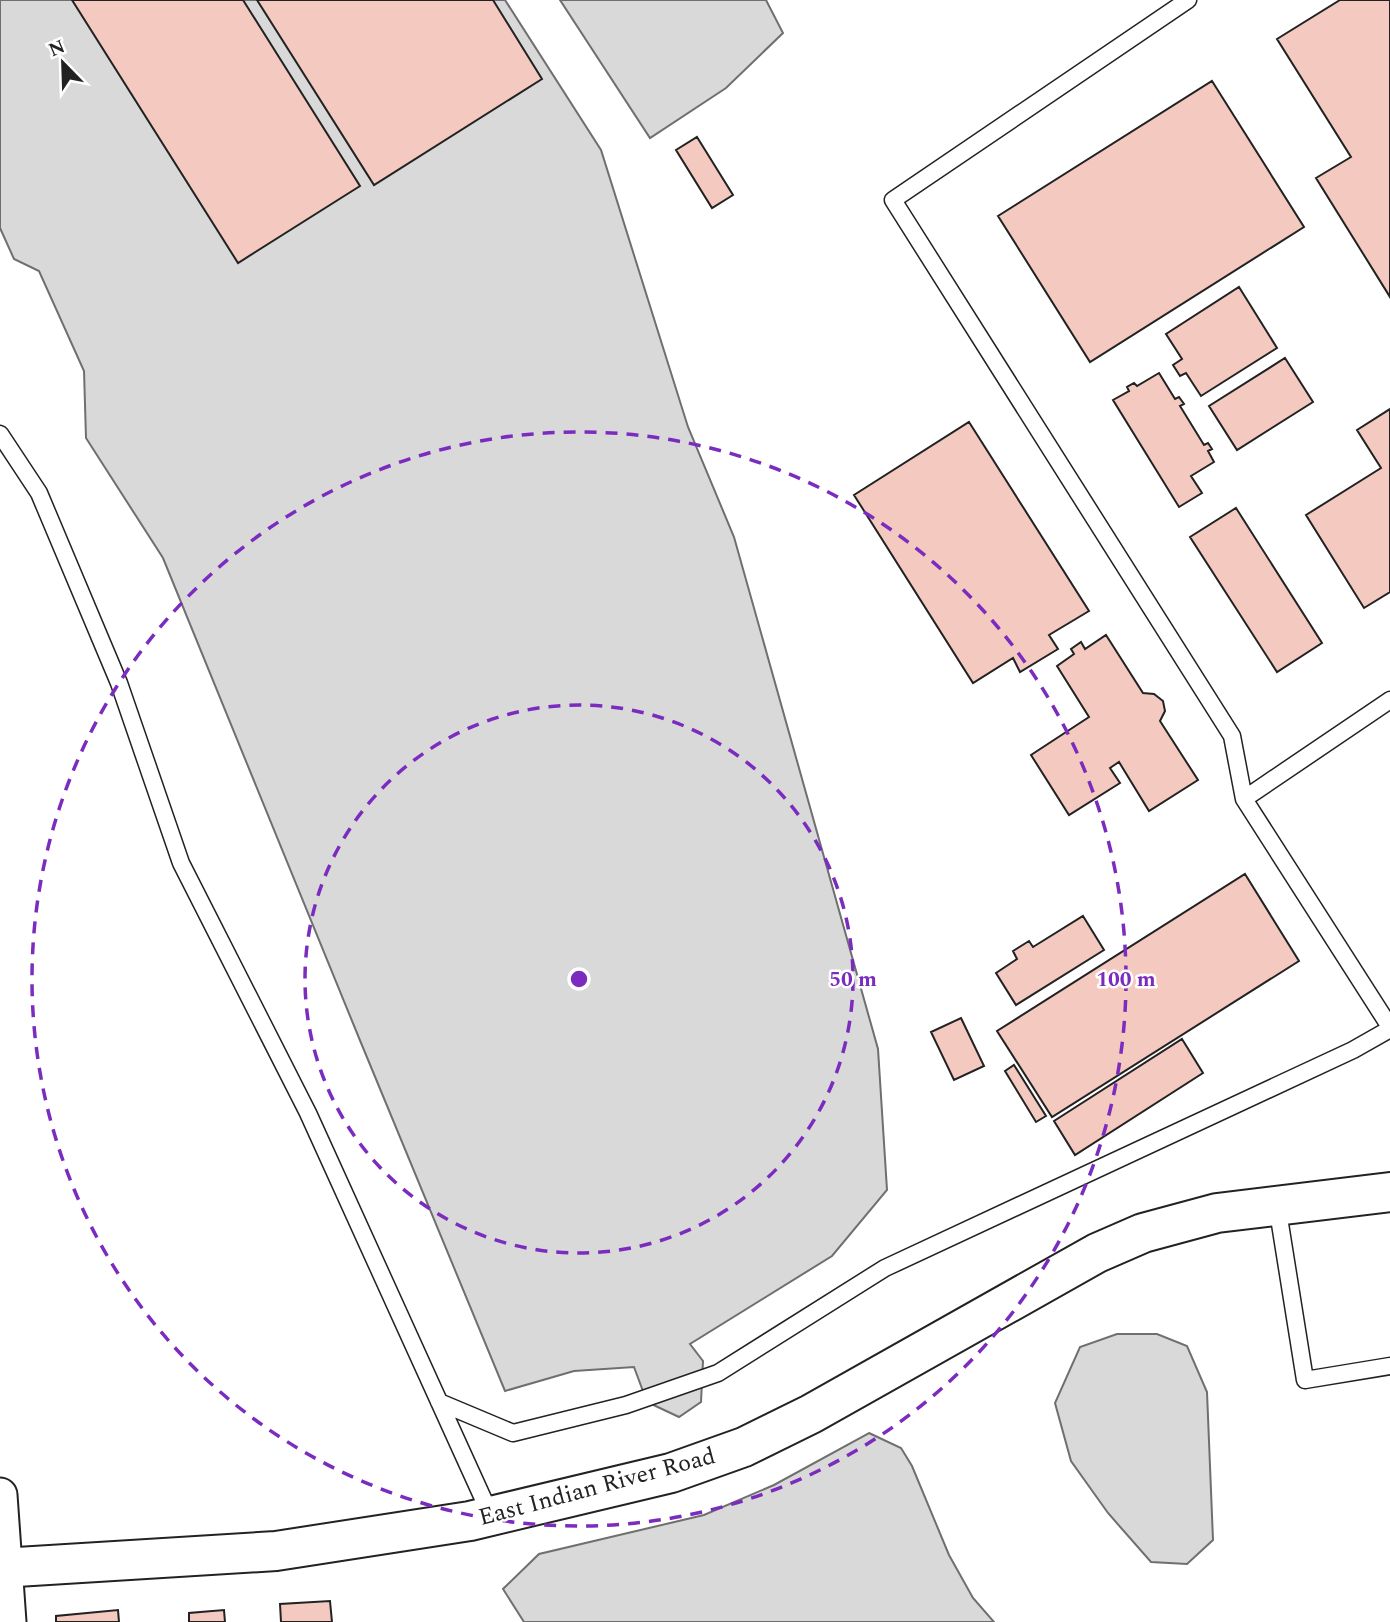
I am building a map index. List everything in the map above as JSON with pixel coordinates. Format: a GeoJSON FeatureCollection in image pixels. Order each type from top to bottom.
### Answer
{"type":"FeatureCollection","features":[{"type":"Feature","properties":{"kind":"street","name":"East Indian River Road"},"geometry":{"type":"LineString","coordinates":[[3,1568],[276,1550],[470,1521],[671,1473],[744,1447],[811,1414],[1097,1253],[1143,1233],[1217,1213],[1390,1192]]}},
{"type":"Feature","properties":{"kind":"street"},"geometry":{"type":"LineString","coordinates":[[0,1495],[3,1568],[9,1622]]}},
{"type":"Feature","properties":{"kind":"lane"},"geometry":{"type":"LineString","coordinates":[[439,1402],[513,1433],[626,1405],[718,1373],[885,1268],[1353,1050],[1390,1028],[1383,1002],[1244,799],[1232,736],[893,200],[1188,0]]}},
{"type":"Feature","properties":{"kind":"lane"},"geometry":{"type":"LineString","coordinates":[[0,434],[39,494],[119,683],[181,863],[308,1113],[491,1516]]}},
{"type":"Feature","properties":{"kind":"lane"},"geometry":{"type":"LineString","coordinates":[[1244,799],[1390,700]]}},
{"type":"Feature","properties":{"kind":"lane"},"geometry":{"type":"LineString","coordinates":[[1277,1205],[1305,1380],[1390,1366]]}},
{"type":"Feature","properties":{"kind":"shaded area"},"geometry":{"type":"Polygon","coordinates":[[[0,0],[505,0],[601,150],[688,427],[734,537],[878,1049],[887,1190],[832,1256],[690,1344],[703,1361],[701,1402],[679,1417],[647,1402],[634,1367],[574,1371],[505,1391],[163,558],[86,438],[84,371],[39,271],[14,259],[0,228],[0,0]]]}},
{"type":"Feature","properties":{"kind":"shaded area"},"geometry":{"type":"Polygon","coordinates":[[[560,0],[766,0],[783,33],[726,88],[650,138],[560,0]]]}},
{"type":"Feature","properties":{"kind":"shaded area"},"geometry":{"type":"Polygon","coordinates":[[[1117,1334],[1157,1334],[1187,1346],[1207,1392],[1213,1540],[1187,1564],[1151,1562],[1108,1513],[1071,1461],[1055,1403],[1080,1347],[1117,1334]]]}},
{"type":"Feature","properties":{"kind":"shaded area"},"geometry":{"type":"Polygon","coordinates":[[[869,1433],[901,1448],[912,1466],[949,1555],[973,1598],[994,1622],[524,1622],[503,1589],[539,1554],[704,1515],[774,1485],[869,1433]]]}},
{"type":"Feature","properties":{"kind":"building"},"geometry":{"type":"Polygon","coordinates":[[[72,0],[243,0],[360,186],[238,263],[72,0]]]}},
{"type":"Feature","properties":{"kind":"building"},"geometry":{"type":"Polygon","coordinates":[[[257,0],[493,0],[542,79],[374,185],[257,0]]]}},
{"type":"Feature","properties":{"kind":"building"},"geometry":{"type":"Polygon","coordinates":[[[1340,0],[1390,0],[1390,297],[1316,178],[1351,157],[1277,39],[1340,0]]]}},
{"type":"Feature","properties":{"kind":"building"},"geometry":{"type":"Polygon","coordinates":[[[1212,81],[1304,227],[1090,362],[998,216],[1212,81]]]}},
{"type":"Feature","properties":{"kind":"building"},"geometry":{"type":"Polygon","coordinates":[[[697,137],[733,195],[712,208],[676,150],[697,137]]]}},
{"type":"Feature","properties":{"kind":"building"},"geometry":{"type":"Polygon","coordinates":[[[1239,287],[1277,348],[1201,396],[1186,373],[1180,376],[1173,365],[1182,359],[1166,334],[1239,287]]]}},
{"type":"Feature","properties":{"kind":"building"},"geometry":{"type":"Polygon","coordinates":[[[1285,358],[1313,402],[1237,450],[1209,406],[1285,358]]]}},
{"type":"Feature","properties":{"kind":"building"},"geometry":{"type":"Polygon","coordinates":[[[1159,373],[1175,399],[1179,397],[1184,404],[1180,406],[1204,445],[1208,443],[1212,449],[1208,451],[1214,462],[1191,476],[1202,493],[1179,507],[1113,400],[1129,391],[1127,387],[1134,383],[1137,386],[1159,373]]]}},
{"type":"Feature","properties":{"kind":"building"},"geometry":{"type":"Polygon","coordinates":[[[1390,409],[1390,592],[1364,608],[1306,515],[1381,468],[1357,430],[1390,409]]]}},
{"type":"Feature","properties":{"kind":"building"},"geometry":{"type":"Polygon","coordinates":[[[969,422],[1089,611],[1049,635],[1058,649],[1020,672],[1013,658],[973,683],[854,495],[969,422]]]}},
{"type":"Feature","properties":{"kind":"building"},"geometry":{"type":"Polygon","coordinates":[[[1236,508],[1322,643],[1277,672],[1190,537],[1236,508]]]}},
{"type":"Feature","properties":{"kind":"building"},"geometry":{"type":"Polygon","coordinates":[[[1106,635],[1143,693],[1154,694],[1163,701],[1165,711],[1160,721],[1198,780],[1149,811],[1119,762],[1110,768],[1120,783],[1069,815],[1031,755],[1089,717],[1057,666],[1074,654],[1071,649],[1081,642],[1085,649],[1106,635]]]}},
{"type":"Feature","properties":{"kind":"building"},"geometry":{"type":"Polygon","coordinates":[[[1245,874],[1299,961],[1052,1117],[997,1031],[1245,874]]]}},
{"type":"Feature","properties":{"kind":"building"},"geometry":{"type":"Polygon","coordinates":[[[1083,916],[1104,950],[1016,1005],[996,973],[1017,959],[1013,951],[1029,941],[1033,947],[1083,916]]]}},
{"type":"Feature","properties":{"kind":"building"},"geometry":{"type":"Polygon","coordinates":[[[961,1018],[984,1066],[954,1080],[931,1032],[961,1018]]]}},
{"type":"Feature","properties":{"kind":"building"},"geometry":{"type":"Polygon","coordinates":[[[1182,1039],[1203,1073],[1075,1155],[1054,1121],[1182,1039]]]}},
{"type":"Feature","properties":{"kind":"building"},"geometry":{"type":"Polygon","coordinates":[[[1014,1065],[1046,1116],[1036,1122],[1005,1071],[1014,1065]]]}},
{"type":"Feature","properties":{"kind":"building"},"geometry":{"type":"Polygon","coordinates":[[[330,1601],[332,1622],[281,1622],[280,1604],[330,1601]]]}},
{"type":"Feature","properties":{"kind":"building"},"geometry":{"type":"Polygon","coordinates":[[[118,1610],[119,1622],[56,1622],[56,1616],[118,1610]]]}},
{"type":"Feature","properties":{"kind":"building"},"geometry":{"type":"Polygon","coordinates":[[[224,1610],[225,1622],[189,1622],[189,1613],[224,1610]]]}}]}
